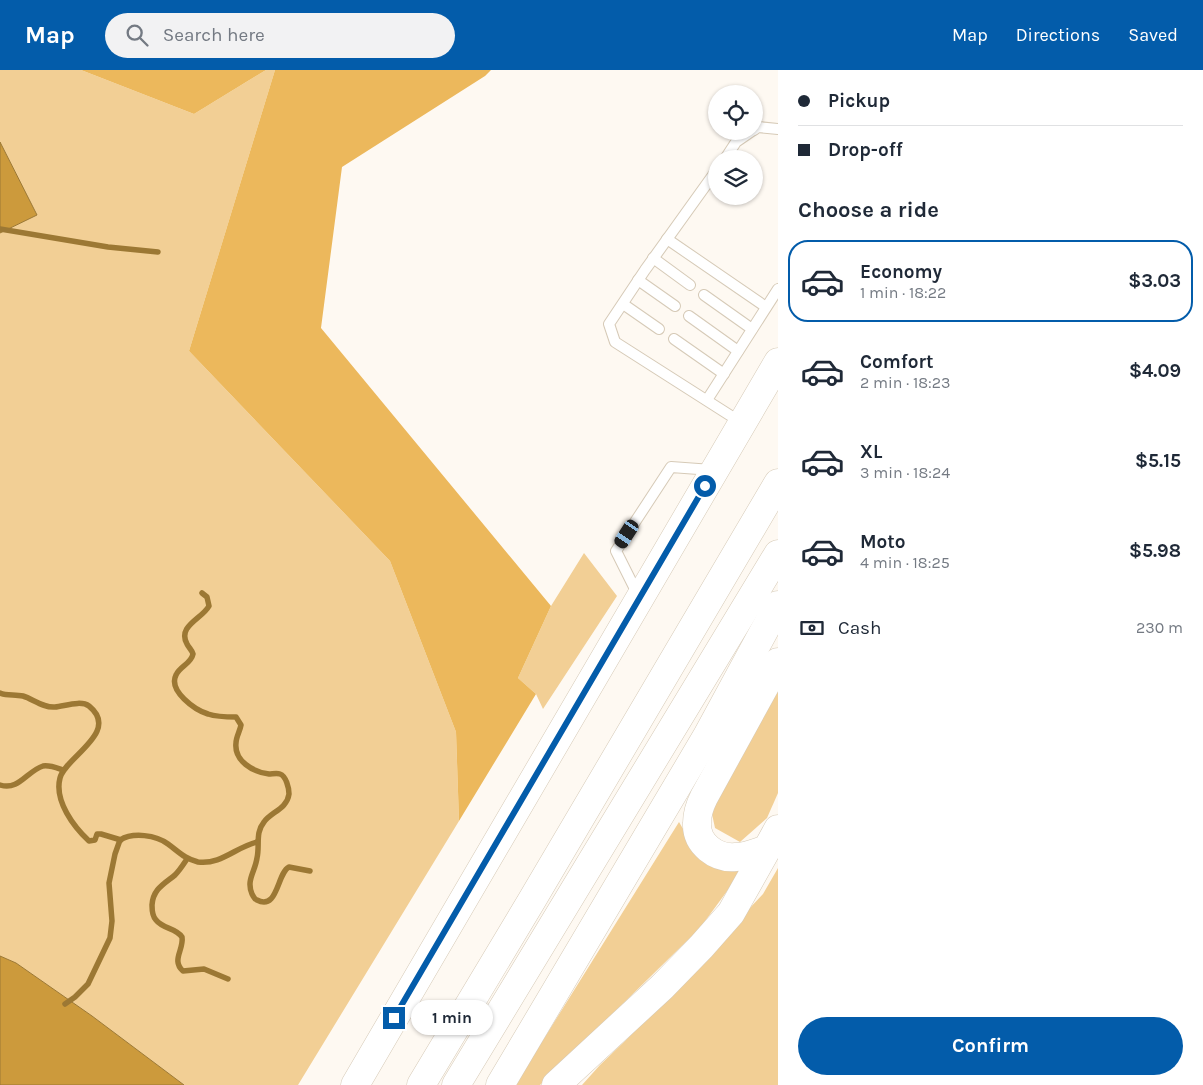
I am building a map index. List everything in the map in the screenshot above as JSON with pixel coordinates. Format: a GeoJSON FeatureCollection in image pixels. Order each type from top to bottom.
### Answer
{"type":"FeatureCollection","features":[{"type":"Feature","properties":{"kind":"main road"},"geometry":{"type":"LineString","coordinates":[[355,1085],[778,362]]}},
{"type":"Feature","properties":{"kind":"main road"},"geometry":{"type":"LineString","coordinates":[[420,1085],[532,900],[778,483]]}},
{"type":"Feature","properties":{"kind":"main road"},"geometry":{"type":"LineString","coordinates":[[456,1085],[778,554]]}},
{"type":"Feature","properties":{"kind":"main road"},"geometry":{"type":"LineString","coordinates":[[500,1085],[707,736],[778,604]]}},
{"type":"Feature","properties":{"kind":"main road"},"geometry":{"type":"LineString","coordinates":[[772,839],[736,857],[716,854],[707,848],[700,839],[696,826],[698,812],[704,797],[778,662]]}},
{"type":"Feature","properties":{"kind":"main road"},"geometry":{"type":"LineString","coordinates":[[556,1085],[662,987],[731,913],[772,839]]}},
{"type":"Feature","properties":{"kind":"lane"},"geometry":{"type":"LineString","coordinates":[[763,128],[778,129]]}},
{"type":"Feature","properties":{"kind":"lane"},"geometry":{"type":"LineString","coordinates":[[731,150],[739,140]]}},
{"type":"Feature","properties":{"kind":"lane"},"geometry":{"type":"LineString","coordinates":[[708,182],[653,258],[609,324],[615,342],[742,422]]}},
{"type":"Feature","properties":{"kind":"lane"},"geometry":{"type":"LineString","coordinates":[[667,239],[766,307]]}},
{"type":"Feature","properties":{"kind":"lane"},"geometry":{"type":"LineString","coordinates":[[653,258],[690,285]]}},
{"type":"Feature","properties":{"kind":"lane"},"geometry":{"type":"LineString","coordinates":[[638,280],[675,306]]}},
{"type":"Feature","properties":{"kind":"lane"},"geometry":{"type":"LineString","coordinates":[[707,400],[778,289]]}},
{"type":"Feature","properties":{"kind":"lane"},"geometry":{"type":"LineString","coordinates":[[704,295],[752,329]]}},
{"type":"Feature","properties":{"kind":"lane"},"geometry":{"type":"LineString","coordinates":[[622,304],[660,329]]}},
{"type":"Feature","properties":{"kind":"lane"},"geometry":{"type":"LineString","coordinates":[[689,316],[738,351]]}},
{"type":"Feature","properties":{"kind":"lane"},"geometry":{"type":"LineString","coordinates":[[674,340],[724,374]]}},
{"type":"Feature","properties":{"kind":"lane"},"geometry":{"type":"LineString","coordinates":[[640,598],[616,551],[671,467],[715,470]]}},
{"type":"Feature","properties":{"kind":"shaded area"},"geometry":{"type":"Polygon","coordinates":[[[0,70],[81,70],[194,114],[266,70],[275,70],[189,351],[390,561],[456,732],[459,821],[298,1085],[184,1085],[92,1016],[16,963],[0,956],[0,233],[37,215],[0,142],[0,70]]]}},
{"type":"Feature","properties":{"kind":"shaded area"},"geometry":{"type":"Polygon","coordinates":[[[81,70],[266,70],[194,114],[81,70]]]}},
{"type":"Feature","properties":{"kind":"shaded area"},"geometry":{"type":"Polygon","coordinates":[[[275,70],[491,70],[485,76],[342,167],[321,328],[551,606],[518,678],[536,694],[459,821],[456,732],[390,561],[189,351],[275,70]]]}},
{"type":"Feature","properties":{"kind":"shaded area"},"geometry":{"type":"Polygon","coordinates":[[[0,142],[37,215],[0,233],[0,142]]]}},
{"type":"Feature","properties":{"kind":"shaded area"},"geometry":{"type":"Polygon","coordinates":[[[584,553],[617,596],[543,709],[536,694],[518,678],[551,606],[584,553]]]}},
{"type":"Feature","properties":{"kind":"shaded area"},"geometry":{"type":"Polygon","coordinates":[[[778,684],[778,793],[767,818],[740,842],[715,828],[712,814],[725,779],[778,684]]]}},
{"type":"Feature","properties":{"kind":"shaded area"},"geometry":{"type":"Polygon","coordinates":[[[679,822],[693,846],[714,864],[741,872],[700,928],[540,1085],[515,1085],[679,822]]]}},
{"type":"Feature","properties":{"kind":"shaded area"},"geometry":{"type":"Polygon","coordinates":[[[778,868],[778,1085],[582,1085],[763,894],[778,868]]]}},
{"type":"Feature","properties":{"kind":"shaded area"},"geometry":{"type":"Polygon","coordinates":[[[0,956],[16,963],[92,1016],[184,1085],[0,1085],[0,956]]]}},
{"type":"Feature","properties":{"kind":"waterway"},"geometry":{"type":"LineString","coordinates":[[0,229],[108,247],[158,252]]}},
{"type":"Feature","properties":{"kind":"waterway"},"geometry":{"type":"LineString","coordinates":[[202,593],[207,597],[209,606],[185,632],[187,644],[193,654],[176,675],[176,687],[184,699],[203,712],[211,715],[236,717],[241,725],[236,743],[236,749],[241,760],[257,771],[282,775],[289,794],[282,807],[261,826],[258,853],[250,880],[250,889],[257,900],[264,902],[273,896],[282,876],[289,867],[310,871]]}},
{"type":"Feature","properties":{"kind":"waterway"},"geometry":{"type":"LineString","coordinates":[[0,693],[23,696],[51,707],[77,703],[89,706],[97,716],[99,725],[95,735],[64,770],[60,778],[60,796],[72,821],[89,841],[95,840],[97,834],[121,840]]}},
{"type":"Feature","properties":{"kind":"waterway"},"geometry":{"type":"LineString","coordinates":[[0,785],[7,786],[18,783],[37,768],[43,766],[51,766],[63,770]]}},
{"type":"Feature","properties":{"kind":"waterway"},"geometry":{"type":"LineString","coordinates":[[65,1004],[88,984],[110,938],[112,921],[109,883],[120,840],[138,835],[157,838],[182,855],[198,862],[214,861],[257,842]]}},
{"type":"Feature","properties":{"kind":"waterway"},"geometry":{"type":"LineString","coordinates":[[187,859],[177,873],[163,884],[154,895],[153,915],[159,923],[182,937],[178,963],[183,971],[204,969],[228,979]]}},
{"type":"Feature","properties":{"kind":"route"},"geometry":{"type":"LineString","coordinates":[[394,1018],[705,486]]}}]}
